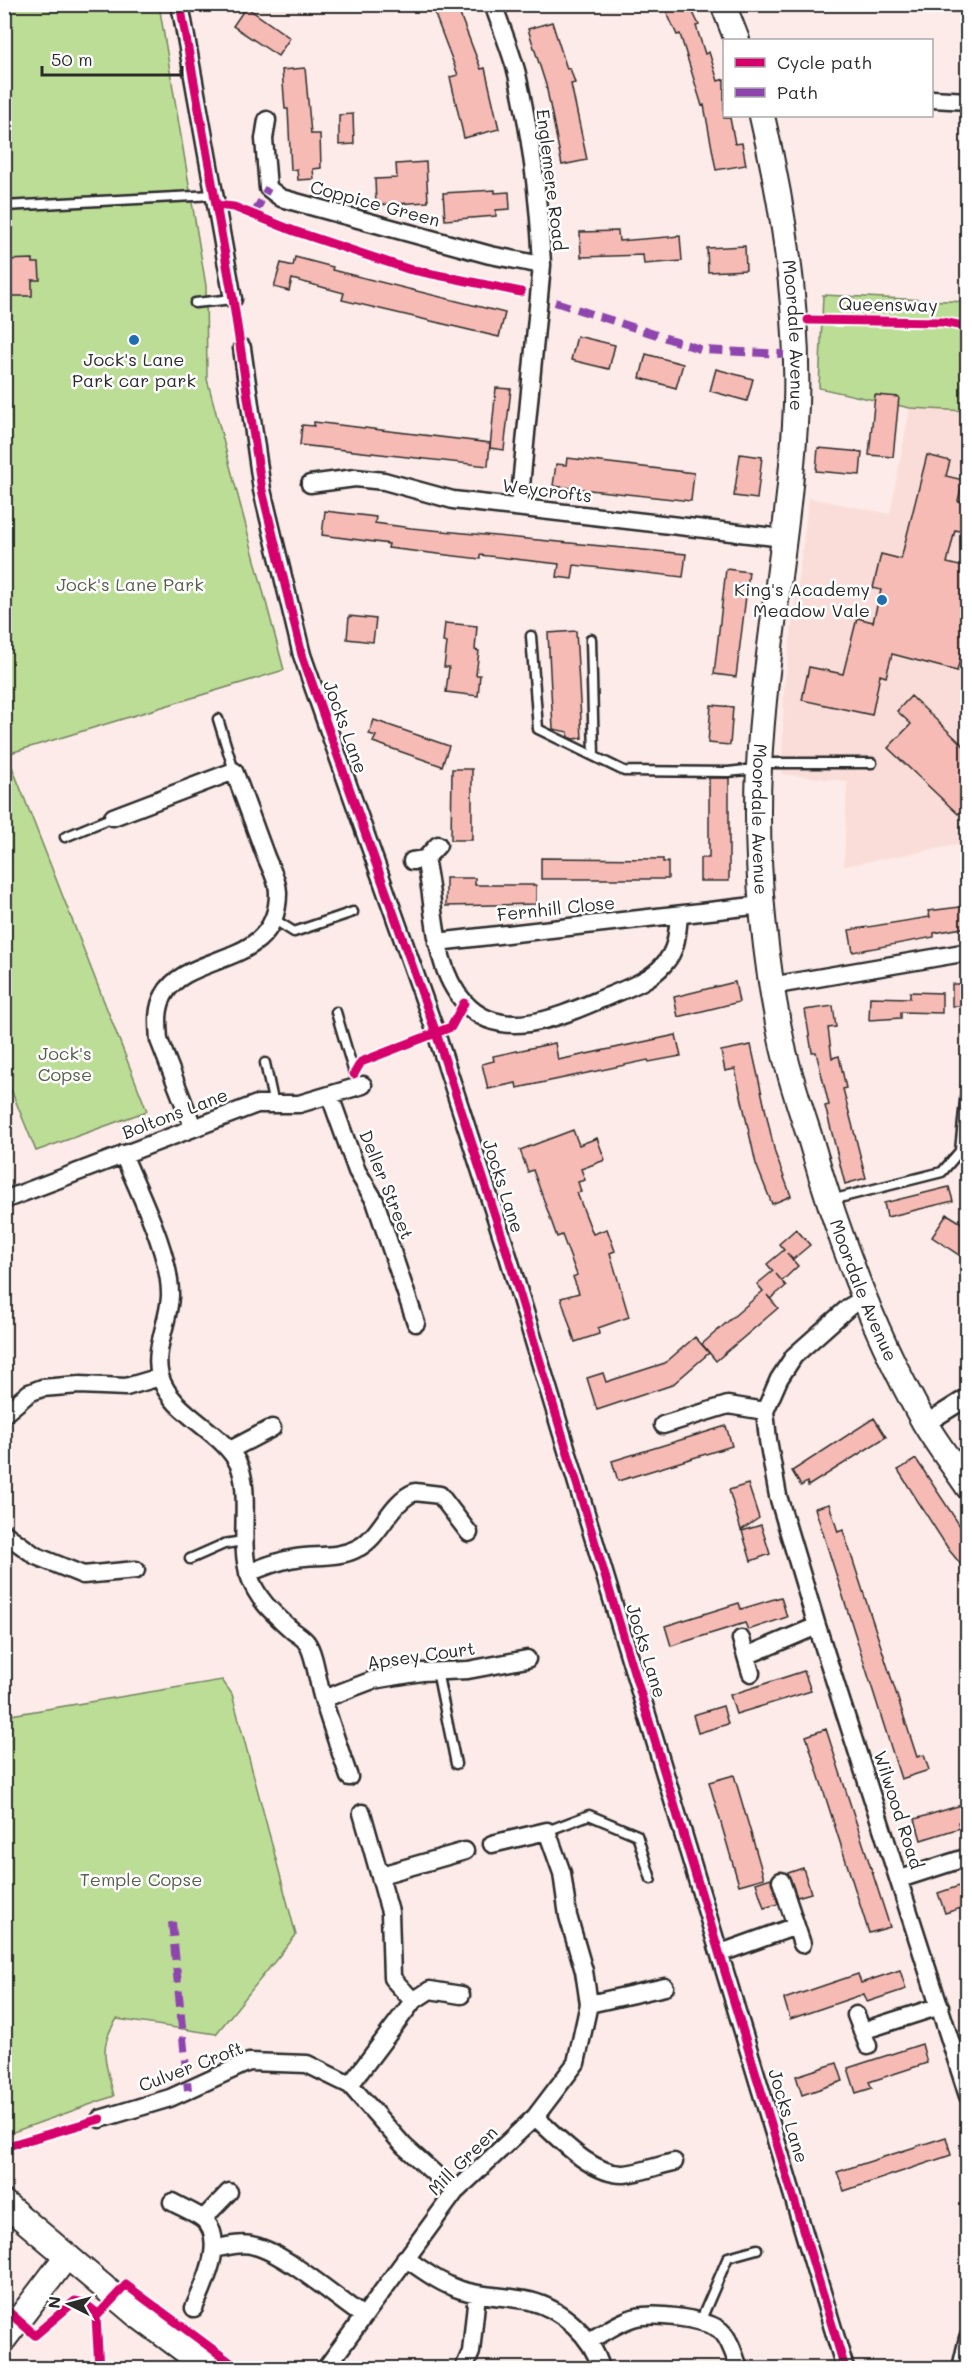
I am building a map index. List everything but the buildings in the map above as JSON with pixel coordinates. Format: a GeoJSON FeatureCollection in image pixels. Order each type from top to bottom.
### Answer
{"type":"FeatureCollection","features":[{"type":"Feature","properties":{"kind":"street"},"geometry":{"type":"LineString","coordinates":[[180,4],[233,299]]}},
{"type":"Feature","properties":{"kind":"street","name":"Englemere Road"},"geometry":{"type":"LineString","coordinates":[[493,4],[517,72],[536,190],[542,265],[519,507]]}},
{"type":"Feature","properties":{"kind":"street"},"geometry":{"type":"LineString","coordinates":[[723,4],[737,39]]}},
{"type":"Feature","properties":{"kind":"street"},"geometry":{"type":"LineString","coordinates":[[933,99],[968,101]]}},
{"type":"Feature","properties":{"kind":"street","name":"Moordale Avenue"},"geometry":{"type":"LineString","coordinates":[[764,117],[782,203],[795,330],[796,405],[759,766],[758,842],[771,986],[783,1046],[828,1201],[863,1299],[925,1424],[968,1487]]}},
{"type":"Feature","properties":{"kind":"street","name":"Coppice Green"},"geometry":{"type":"LineString","coordinates":[[267,120],[264,139],[268,188],[281,198],[490,255],[542,265]]}},
{"type":"Feature","properties":{"kind":"street","name":"Jocks Lane"},"geometry":{"type":"LineString","coordinates":[[242,348],[262,490],[302,655],[436,1033],[506,1246],[846,2368]]}},
{"type":"Feature","properties":{"kind":"street","name":"Weycrofts"},"geometry":{"type":"LineString","coordinates":[[310,484],[355,478],[384,481],[453,500],[783,538]]}},
{"type":"Feature","properties":{"kind":"street"},"geometry":{"type":"LineString","coordinates":[[113,817],[234,771],[278,889],[275,920],[247,949],[181,978],[171,985],[163,996],[158,1017],[159,1040],[194,1127]]}},
{"type":"Feature","properties":{"kind":"street"},"geometry":{"type":"LineString","coordinates":[[438,845],[418,860],[432,888],[437,942],[451,980],[464,1003],[486,1017],[513,1023],[531,1023],[555,1018],[646,980],[664,964],[676,949],[679,916]]}},
{"type":"Feature","properties":{"kind":"street","name":"Fernhill Close"},"geometry":{"type":"LineString","coordinates":[[437,942],[762,905]]}},
{"type":"Feature","properties":{"kind":"street"},"geometry":{"type":"LineString","coordinates":[[771,986],[968,952]]}},
{"type":"Feature","properties":{"kind":"street","name":"Boltons Lane"},"geometry":{"type":"LineString","coordinates":[[4,1200],[256,1104],[299,1104],[360,1086]]}},
{"type":"Feature","properties":{"kind":"street","name":"Deller Street"},"geometry":{"type":"LineString","coordinates":[[330,1096],[357,1171],[375,1202],[416,1323]]}},
{"type":"Feature","properties":{"kind":"street"},"geometry":{"type":"LineString","coordinates":[[123,1154],[164,1257],[169,1281],[169,1304],[160,1344],[160,1377],[174,1400],[230,1450],[239,1466],[243,1485],[243,1541],[248,1573],[255,1593],[269,1610],[308,1643],[323,1699],[349,1777]]}},
{"type":"Feature","properties":{"kind":"street"},"geometry":{"type":"LineString","coordinates":[[663,1425],[728,1405],[765,1412],[779,1379],[794,1356],[849,1307],[863,1299]]}},
{"type":"Feature","properties":{"kind":"street"},"geometry":{"type":"LineString","coordinates":[[4,1414],[28,1393],[42,1388],[80,1385],[126,1386],[160,1377]]}},
{"type":"Feature","properties":{"kind":"street"},"geometry":{"type":"LineString","coordinates":[[925,1424],[968,1397]]}},
{"type":"Feature","properties":{"kind":"street","name":"Wilwood Road"},"geometry":{"type":"LineString","coordinates":[[765,1412],[778,1496],[817,1626],[968,2096]]}},
{"type":"Feature","properties":{"kind":"street"},"geometry":{"type":"LineString","coordinates":[[230,1450],[272,1428]]}},
{"type":"Feature","properties":{"kind":"street"},"geometry":{"type":"LineString","coordinates":[[248,1573],[294,1558],[342,1554],[358,1549],[378,1530],[398,1503],[415,1492],[440,1495],[470,1533]]}},
{"type":"Feature","properties":{"kind":"street"},"geometry":{"type":"LineString","coordinates":[[4,1533],[36,1556],[83,1575],[136,1570]]}},
{"type":"Feature","properties":{"kind":"street"},"geometry":{"type":"LineString","coordinates":[[746,1656],[817,1626]]}},
{"type":"Feature","properties":{"kind":"street"},"geometry":{"type":"LineString","coordinates":[[741,1640],[750,1672]]}},
{"type":"Feature","properties":{"kind":"street","name":"Apsey Court"},"geometry":{"type":"LineString","coordinates":[[323,1699],[373,1680],[437,1671],[468,1670],[527,1659]]}},
{"type":"Feature","properties":{"kind":"street"},"geometry":{"type":"LineString","coordinates":[[362,1814],[390,1912],[392,1977],[413,2001]]}},
{"type":"Feature","properties":{"kind":"street"},"geometry":{"type":"LineString","coordinates":[[492,1844],[547,1831]]}},
{"type":"Feature","properties":{"kind":"street","name":"Mill Green"},"geometry":{"type":"LineString","coordinates":[[326,2368],[455,2192],[535,2117],[576,2063],[589,2004],[584,1971],[568,1916],[562,1873],[547,1831]]}},
{"type":"Feature","properties":{"kind":"street"},"geometry":{"type":"LineString","coordinates":[[381,1875],[465,1851]]}},
{"type":"Feature","properties":{"kind":"street"},"geometry":{"type":"LineString","coordinates":[[900,1879],[968,1857]]}},
{"type":"Feature","properties":{"kind":"street"},"geometry":{"type":"LineString","coordinates":[[782,1881],[802,1944]]}},
{"type":"Feature","properties":{"kind":"street"},"geometry":{"type":"LineString","coordinates":[[721,1953],[796,1926]]}},
{"type":"Feature","properties":{"kind":"street"},"geometry":{"type":"LineString","coordinates":[[589,2004],[665,1987]]}},
{"type":"Feature","properties":{"kind":"street"},"geometry":{"type":"LineString","coordinates":[[350,2085],[413,2001],[430,1990],[460,1995]]}},
{"type":"Feature","properties":{"kind":"street"},"geometry":{"type":"LineString","coordinates":[[856,2014],[865,2038],[940,2006]]}},
{"type":"Feature","properties":{"kind":"street","name":"Culver Croft"},"geometry":{"type":"LineString","coordinates":[[100,2119],[170,2098],[249,2062],[307,2064],[350,2085],[404,2146],[455,2192]]}},
{"type":"Feature","properties":{"kind":"street"},"geometry":{"type":"LineString","coordinates":[[535,2117],[574,2151],[604,2170],[624,2174],[674,2162]]}},
{"type":"Feature","properties":{"kind":"street"},"geometry":{"type":"LineString","coordinates":[[203,2219],[229,2192]]}},
{"type":"Feature","properties":{"kind":"street"},"geometry":{"type":"LineString","coordinates":[[172,2202],[203,2219],[210,2231],[214,2249],[209,2273],[194,2308]]}},
{"type":"Feature","properties":{"kind":"street"},"geometry":{"type":"LineString","coordinates":[[4,2203],[137,2315],[208,2368]]}},
{"type":"Feature","properties":{"kind":"street"},"geometry":{"type":"LineString","coordinates":[[214,2249],[236,2245],[254,2246],[275,2254],[363,2316]]}},
{"type":"Feature","properties":{"kind":"street"},"geometry":{"type":"LineString","coordinates":[[4,2339],[67,2256]]}},
{"type":"Feature","properties":{"kind":"street"},"geometry":{"type":"LineString","coordinates":[[405,2258],[439,2282],[477,2294],[530,2301],[547,2308],[576,2328],[589,2341],[601,2368]]}},
{"type":"Feature","properties":{"kind":"street"},"geometry":{"type":"LineString","coordinates":[[464,2368],[471,2352],[477,2294]]}},
{"type":"Feature","properties":{"kind":"street"},"geometry":{"type":"LineString","coordinates":[[589,2341],[642,2316],[670,2316],[700,2322],[721,2331],[734,2354],[738,2368]]}},
{"type":"Feature","properties":{"kind":"street"},"geometry":{"type":"LineString","coordinates":[[961,2368],[968,2338]]}},
{"type":"Feature","properties":{"kind":"lane"},"geometry":{"type":"LineString","coordinates":[[4,206],[214,195]]}},
{"type":"Feature","properties":{"kind":"lane"},"geometry":{"type":"LineString","coordinates":[[195,303],[233,299]]}},
{"type":"Feature","properties":{"kind":"lane"},"geometry":{"type":"LineString","coordinates":[[531,636],[538,729],[624,771],[728,772],[759,766],[872,763]]}},
{"type":"Feature","properties":{"kind":"lane"},"geometry":{"type":"LineString","coordinates":[[591,639],[594,756]]}},
{"type":"Feature","properties":{"kind":"lane"},"geometry":{"type":"LineString","coordinates":[[218,719],[234,771]]}},
{"type":"Feature","properties":{"kind":"lane"},"geometry":{"type":"LineString","coordinates":[[65,837],[113,817]]}},
{"type":"Feature","properties":{"kind":"lane"},"geometry":{"type":"LineString","coordinates":[[275,920],[294,932],[353,912]]}},
{"type":"Feature","properties":{"kind":"lane"},"geometry":{"type":"LineString","coordinates":[[336,1012],[360,1086]]}},
{"type":"Feature","properties":{"kind":"lane"},"geometry":{"type":"LineString","coordinates":[[265,1063],[274,1105]]}},
{"type":"Feature","properties":{"kind":"lane"},"geometry":{"type":"LineString","coordinates":[[828,1201],[942,1172],[960,1150],[967,1081]]}},
{"type":"Feature","properties":{"kind":"lane"},"geometry":{"type":"LineString","coordinates":[[190,1559],[224,1544],[243,1541]]}},
{"type":"Feature","properties":{"kind":"lane"},"geometry":{"type":"LineString","coordinates":[[437,1671],[456,1764]]}},
{"type":"Feature","properties":{"kind":"lane"},"geometry":{"type":"LineString","coordinates":[[547,1831],[589,1815],[637,1835],[651,1879]]}},
{"type":"Feature","properties":{"kind":"lane"},"geometry":{"type":"LineString","coordinates":[[700,2322],[728,2257],[758,2249]]}},
{"type":"Feature","properties":{"kind":"shaded area","name":"King's Academy Meadow Vale"},"geometry":{"type":"Polygon","coordinates":[[[910,408],[967,411],[967,843],[844,866],[847,781],[782,774],[784,687],[809,498],[890,514],[910,408]]]}},
{"type":"Feature","properties":{"kind":"green space","name":"Jock's Lane Park"},"geometry":{"type":"Polygon","coordinates":[[[5,5],[159,5],[206,286],[207,379],[284,670],[7,754],[147,1111],[36,1151],[5,1075],[5,5]]]}},
{"type":"Feature","properties":{"kind":"green space"},"geometry":{"type":"Polygon","coordinates":[[[925,5],[967,5],[967,12],[926,12],[925,5]]]}},
{"type":"Feature","properties":{"kind":"green space"},"geometry":{"type":"Polygon","coordinates":[[[823,295],[967,302],[967,411],[910,408],[819,388],[823,295]]]}},
{"type":"Feature","properties":{"kind":"green space","name":"Temple Copse"},"geometry":{"type":"Polygon","coordinates":[[[222,1680],[232,1694],[296,1935],[216,2034],[117,2019],[105,2047],[106,2065],[114,2096],[5,2135],[5,1716],[222,1680]]]}},
{"type":"Feature","properties":{"kind":"marked path"},"geometry":{"type":"LineString","coordinates":[[254,214],[268,188]]}},
{"type":"Feature","properties":{"kind":"marked path"},"geometry":{"type":"LineString","coordinates":[[555,302],[703,350],[784,354]]}},
{"type":"Feature","properties":{"kind":"marked path"},"geometry":{"type":"LineString","coordinates":[[172,1922],[188,2090]]}},
{"type":"Feature","properties":{"kind":"cycle path"},"geometry":{"type":"LineString","coordinates":[[180,4],[233,299],[262,490],[302,655],[436,1033],[505,1246],[845,2368]]}},
{"type":"Feature","properties":{"kind":"cycle path"},"geometry":{"type":"LineString","coordinates":[[216,205],[234,207],[294,231],[408,269],[521,292]]}},
{"type":"Feature","properties":{"kind":"cycle path","name":"Queensway"},"geometry":{"type":"LineString","coordinates":[[808,320],[943,322],[968,327]]}},
{"type":"Feature","properties":{"kind":"cycle path"},"geometry":{"type":"LineString","coordinates":[[354,1074],[361,1062],[451,1027],[464,1003]]}},
{"type":"Feature","properties":{"kind":"cycle path"},"geometry":{"type":"LineString","coordinates":[[4,2147],[100,2119]]}},
{"type":"Feature","properties":{"kind":"cycle path"},"geometry":{"type":"LineString","coordinates":[[99,2368],[96,2317],[126,2285],[238,2368]]}},
{"type":"Feature","properties":{"kind":"cycle path"},"geometry":{"type":"LineString","coordinates":[[4,2308],[35,2335],[75,2301],[84,2303],[98,2314]]}},
{"type":"Feature","properties":{"kind":"place","name":"Jock's Lane Park car park"},"geometry":{"type":"Point","coordinates":[134,340]}},
{"type":"Feature","properties":{"kind":"place","name":"King's Academy Meadow Vale"},"geometry":{"type":"Point","coordinates":[882,600]}},
{"type":"Feature","properties":{"kind":"park label","name":"Jock's Copse"},"geometry":{"type":"Point","coordinates":[65,1064]}}]}
